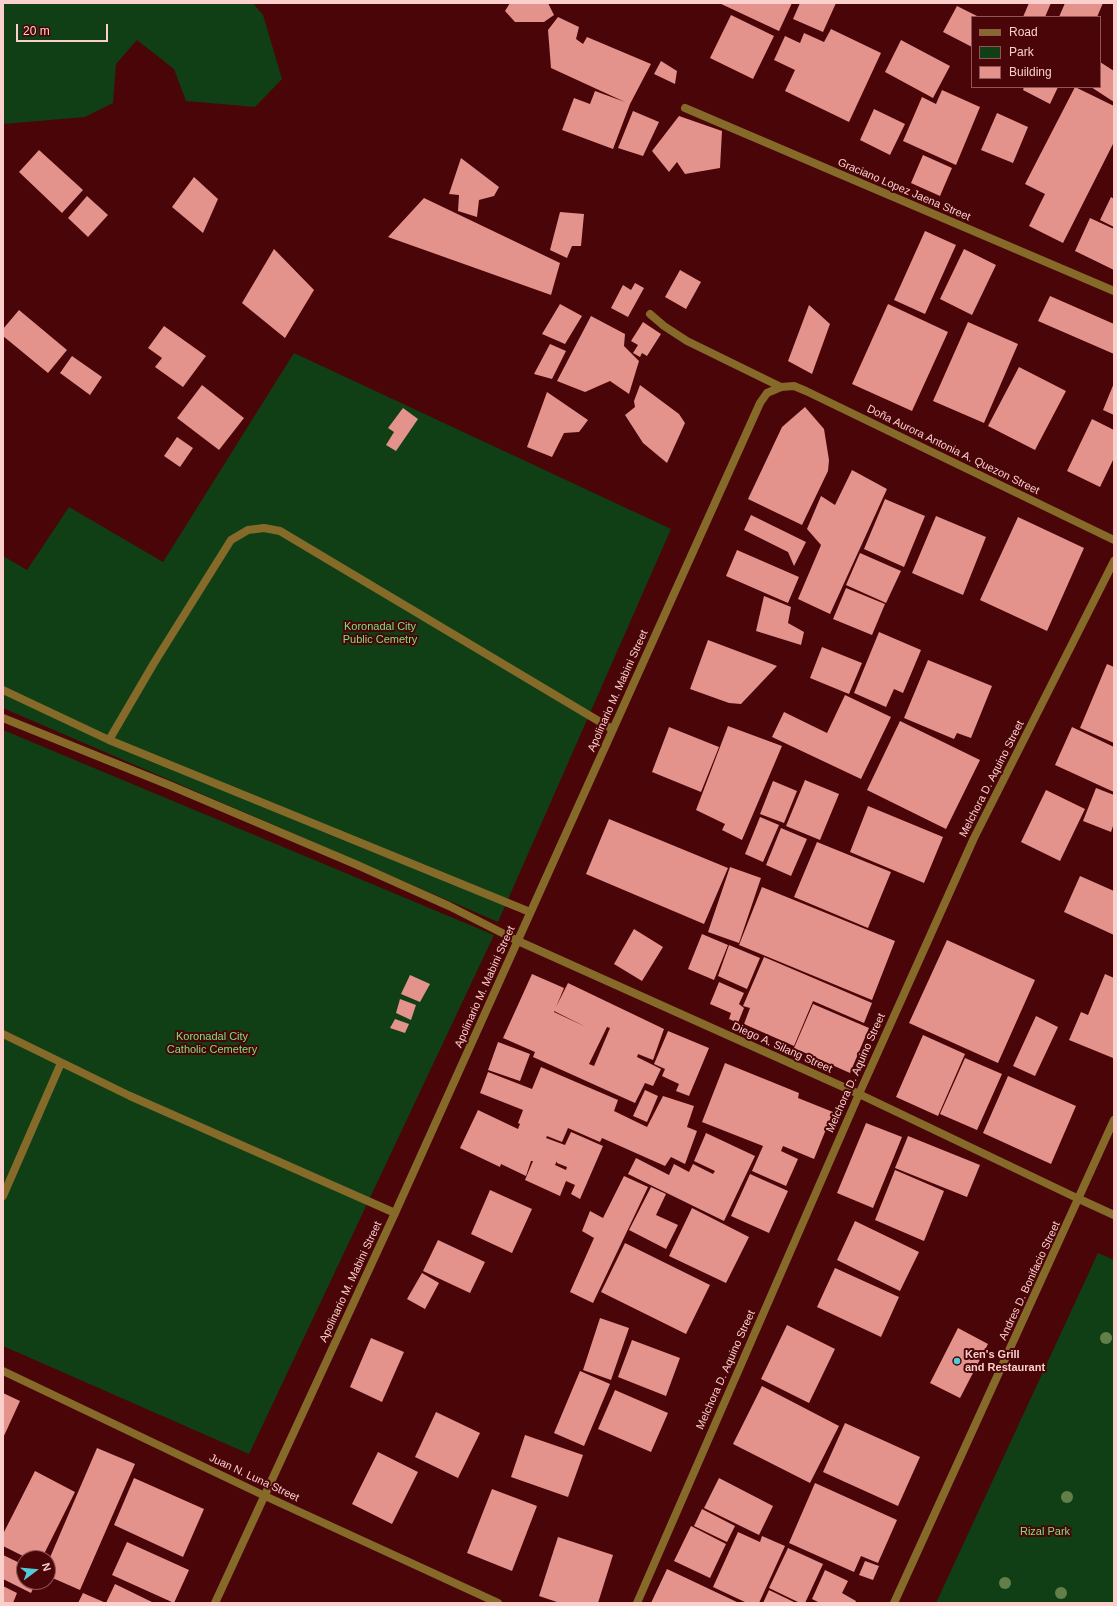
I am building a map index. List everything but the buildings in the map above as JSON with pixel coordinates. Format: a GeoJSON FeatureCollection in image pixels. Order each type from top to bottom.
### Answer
{"type":"FeatureCollection","features":[{"type":"Feature","properties":{"kind":"street","name":"Graciano Lopez Jaena Street"},"geometry":{"type":"LineString","coordinates":[[685,108],[1114,291]]}},
{"type":"Feature","properties":{"kind":"street"},"geometry":{"type":"LineString","coordinates":[[650,314],[664,326],[687,341],[781,387]]}},
{"type":"Feature","properties":{"kind":"street","name":"Doña Aurora Antonia A. Quezon Street"},"geometry":{"type":"LineString","coordinates":[[781,387],[794,386],[806,391],[1114,540]]}},
{"type":"Feature","properties":{"kind":"street","name":"Apolinario M. Mabini Street"},"geometry":{"type":"LineString","coordinates":[[215,1603],[395,1213],[760,403],[767,393],[781,387]]}},
{"type":"Feature","properties":{"kind":"street"},"geometry":{"type":"LineString","coordinates":[[109,740],[150,669],[231,540],[248,530],[264,528],[280,531],[612,729]]}},
{"type":"Feature","properties":{"kind":"street","name":"Melchora D. Aquino Street"},"geometry":{"type":"LineString","coordinates":[[637,1603],[859,1094],[974,838],[1114,561]]}},
{"type":"Feature","properties":{"kind":"street"},"geometry":{"type":"LineString","coordinates":[[3,690],[109,740],[530,912]]}},
{"type":"Feature","properties":{"kind":"street","name":"Diego A. Silang Street"},"geometry":{"type":"LineString","coordinates":[[3,718],[169,785],[355,864],[449,906],[518,941],[859,1094],[1114,1215]]}},
{"type":"Feature","properties":{"kind":"street"},"geometry":{"type":"LineString","coordinates":[[3,1034],[130,1096],[395,1213]]}},
{"type":"Feature","properties":{"kind":"street"},"geometry":{"type":"LineString","coordinates":[[3,1196],[61,1063]]}},
{"type":"Feature","properties":{"kind":"street","name":"Andres D. Bonifacio Street"},"geometry":{"type":"LineString","coordinates":[[894,1603],[1114,1120]]}},
{"type":"Feature","properties":{"kind":"street","name":"Juan N. Luna Street"},"geometry":{"type":"LineString","coordinates":[[3,1371],[265,1496],[498,1603]]}},
{"type":"Feature","properties":{"kind":"green space"},"geometry":{"type":"Polygon","coordinates":[[[3,3],[253,3],[263,15],[282,79],[255,107],[186,101],[174,69],[137,40],[116,64],[113,103],[85,117],[3,124],[3,3]]]}},
{"type":"Feature","properties":{"kind":"green space","name":"Koronadal City Public Cemetry"},"geometry":{"type":"Polygon","coordinates":[[[294,353],[671,529],[498,922],[3,708],[3,556],[27,570],[69,507],[163,562],[294,353]]]}},
{"type":"Feature","properties":{"kind":"green space","name":"Koronadal City Catholic Cemetery"},"geometry":{"type":"Polygon","coordinates":[[[3,730],[494,935],[249,1454],[3,1346],[3,730]]]}},
{"type":"Feature","properties":{"kind":"green space","name":"Rizal Park"},"geometry":{"type":"Polygon","coordinates":[[[1098,1253],[1114,1260],[1114,1603],[936,1603],[1098,1253]]]}},
{"type":"Feature","properties":{"kind":"place","name":"Ken's Grill and Restaurant"},"geometry":{"type":"Point","coordinates":[957,1361]}}]}
